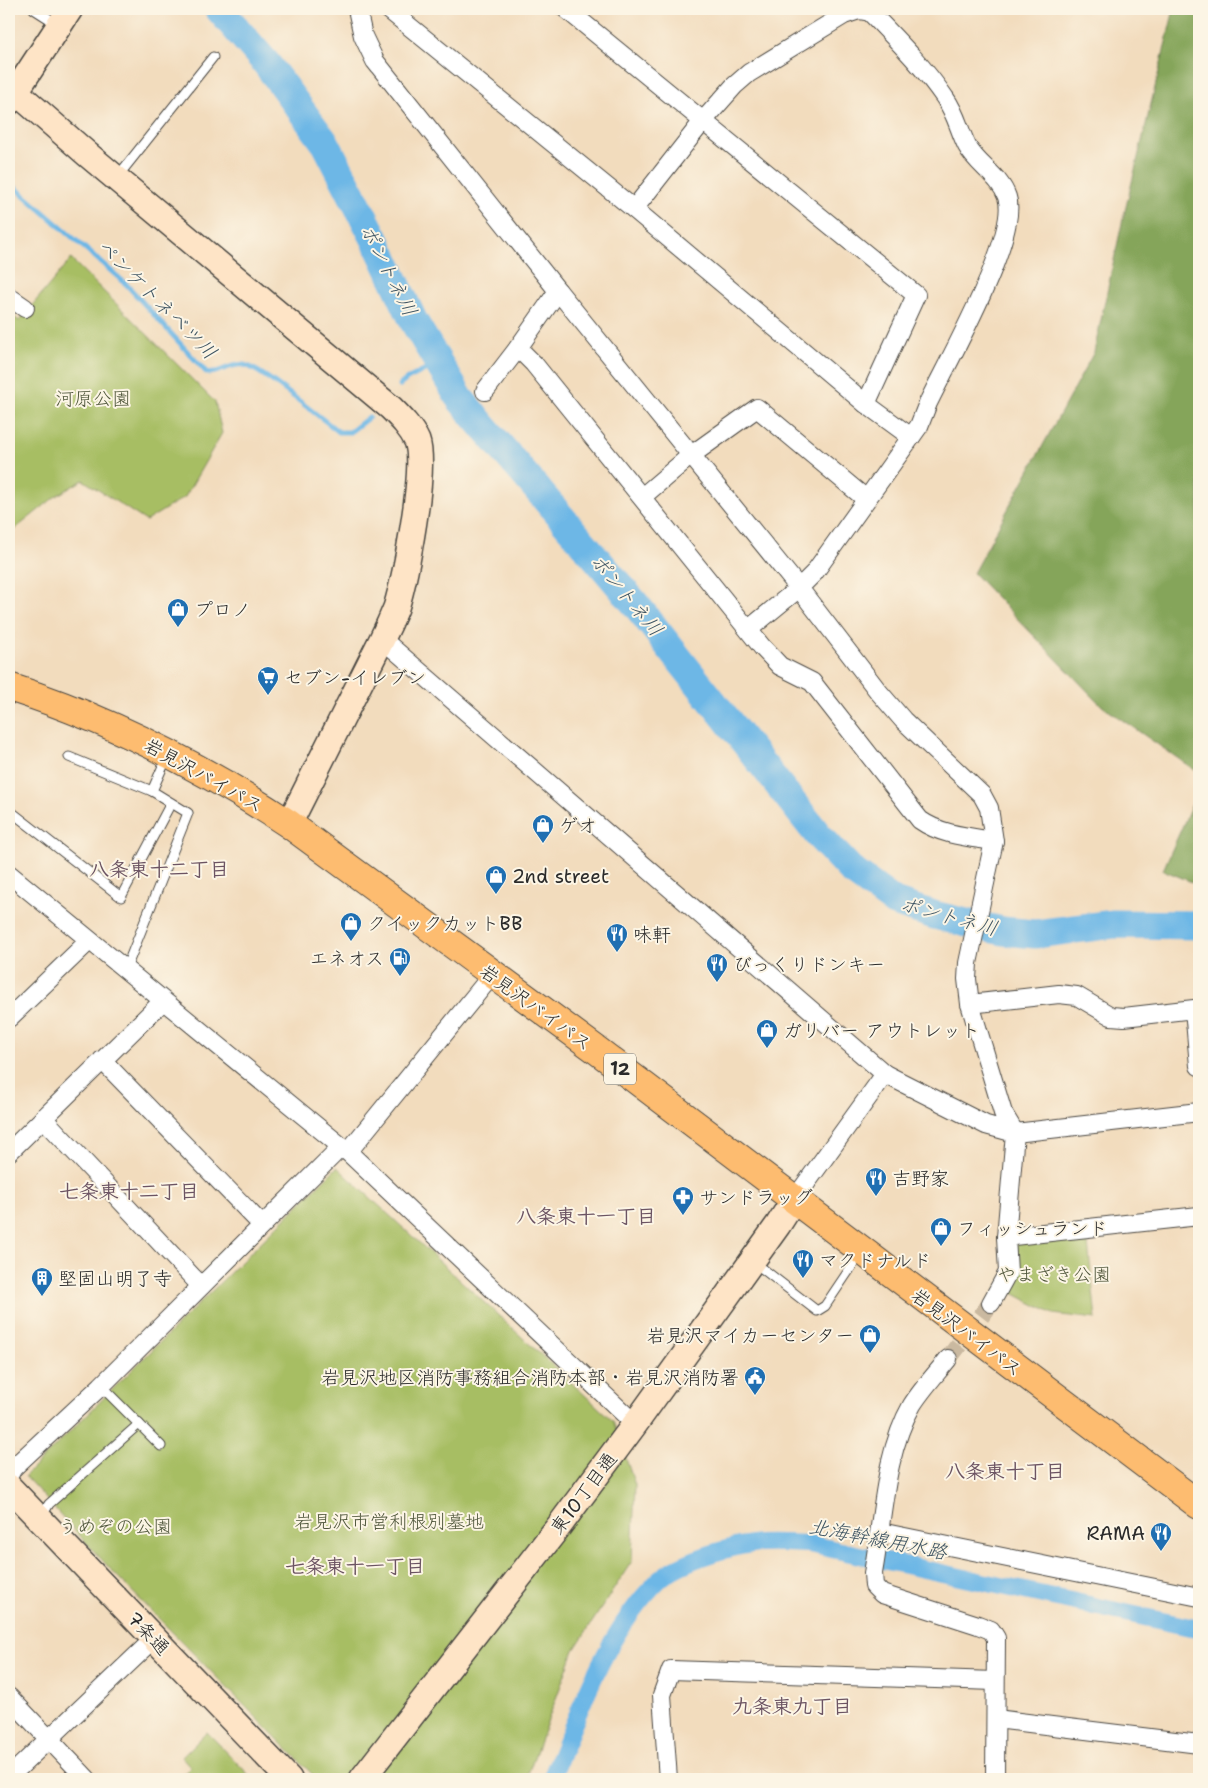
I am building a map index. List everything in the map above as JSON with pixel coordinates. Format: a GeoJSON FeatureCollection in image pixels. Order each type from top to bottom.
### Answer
{"type":"FeatureCollection","features":[{"type":"Feature","properties":{"kind":"highway","name":"岩見沢バイパス"},"geometry":{"type":"LineString","coordinates":[[9,687],[86,715],[169,752],[251,799],[289,824],[598,1052],[1199,1505]]}},
{"type":"Feature","properties":{"kind":"street"},"geometry":{"type":"LineString","coordinates":[[357,9],[363,36],[375,61],[903,720],[982,795],[989,808],[994,841],[970,952],[967,979],[970,1004],[1003,1112],[1015,1133],[1006,1237],[1008,1272],[991,1304]]}},
{"type":"Feature","properties":{"kind":"street"},"geometry":{"type":"LineString","coordinates":[[388,9],[634,209],[866,404],[911,437]]}},
{"type":"Feature","properties":{"kind":"street"},"geometry":{"type":"LineString","coordinates":[[566,9],[916,295],[866,404]]}},
{"type":"Feature","properties":{"kind":"street"},"geometry":{"type":"LineString","coordinates":[[634,209],[703,121],[734,86],[749,73],[844,15],[859,10],[870,12],[945,98],[956,117],[968,148],[1002,185],[1010,209],[999,255],[928,403],[925,414],[911,437],[814,573],[799,588],[749,629]]}},
{"type":"Feature","properties":{"kind":"street"},"geometry":{"type":"LineString","coordinates":[[64,17],[12,97],[116,179],[391,408],[406,424],[416,441],[420,470],[407,558],[395,609],[382,639],[289,824]]}},
{"type":"Feature","properties":{"kind":"street"},"geometry":{"type":"LineString","coordinates":[[485,391],[558,291]]}},
{"type":"Feature","properties":{"kind":"street"},"geometry":{"type":"LineString","coordinates":[[9,297],[25,308]]}},
{"type":"Feature","properties":{"kind":"street"},"geometry":{"type":"LineString","coordinates":[[518,348],[534,364],[780,666],[812,682],[920,820],[929,826],[946,832],[994,841]]}},
{"type":"Feature","properties":{"kind":"street"},"geometry":{"type":"LineString","coordinates":[[642,497],[690,456],[756,408],[866,500]]}},
{"type":"Feature","properties":{"kind":"street"},"geometry":{"type":"LineString","coordinates":[[382,639],[885,1074],[986,1125],[1015,1133],[1199,1112]]}},
{"type":"Feature","properties":{"kind":"street"},"geometry":{"type":"LineString","coordinates":[[10,876],[345,1150],[636,1424]]}},
{"type":"Feature","properties":{"kind":"street"},"geometry":{"type":"LineString","coordinates":[[9,1018],[89,941]]}},
{"type":"Feature","properties":{"kind":"street"},"geometry":{"type":"LineString","coordinates":[[10,1490],[13,1468],[101,1386],[262,1225],[345,1150],[492,975]]}},
{"type":"Feature","properties":{"kind":"street"},"geometry":{"type":"LineString","coordinates":[[970,1004],[1059,994],[1076,996],[1111,1016],[1124,1017],[1194,1009],[1199,1066]]}},
{"type":"Feature","properties":{"kind":"street"},"geometry":{"type":"LineString","coordinates":[[9,1152],[162,1002]]}},
{"type":"Feature","properties":{"kind":"street"},"geometry":{"type":"LineString","coordinates":[[102,1060],[262,1225]]}},
{"type":"Feature","properties":{"kind":"street"},"geometry":{"type":"LineString","coordinates":[[794,1200],[885,1074]]}},
{"type":"Feature","properties":{"kind":"street"},"geometry":{"type":"LineString","coordinates":[[44,1118],[201,1286]]}},
{"type":"Feature","properties":{"kind":"street","name":"東10丁目通"},"geometry":{"type":"LineString","coordinates":[[362,1779],[636,1424],[794,1200]]}},
{"type":"Feature","properties":{"kind":"street"},"geometry":{"type":"LineString","coordinates":[[1006,1237],[1199,1216]]}},
{"type":"Feature","properties":{"kind":"street"},"geometry":{"type":"LineString","coordinates":[[948,1359],[913,1404],[894,1450],[873,1573],[874,1586],[882,1594],[991,1630],[996,1638],[995,1779]]}},
{"type":"Feature","properties":{"kind":"street","name":"7条通"},"geometry":{"type":"LineString","coordinates":[[10,1490],[289,1779]]}},
{"type":"Feature","properties":{"kind":"street"},"geometry":{"type":"LineString","coordinates":[[879,1538],[1199,1597]]}},
{"type":"Feature","properties":{"kind":"street"},"geometry":{"type":"LineString","coordinates":[[9,1777],[154,1639]]}},
{"type":"Feature","properties":{"kind":"street"},"geometry":{"type":"LineString","coordinates":[[668,1779],[662,1695],[671,1670],[995,1681]]}},
{"type":"Feature","properties":{"kind":"street"},"geometry":{"type":"LineString","coordinates":[[9,1698],[87,1779]]}},
{"type":"Feature","properties":{"kind":"street"},"geometry":{"type":"LineString","coordinates":[[996,1719],[1199,1744]]}},
{"type":"Feature","properties":{"kind":"lane"},"geometry":{"type":"LineString","coordinates":[[34,9],[64,17]]}},
{"type":"Feature","properties":{"kind":"lane"},"geometry":{"type":"LineString","coordinates":[[116,179],[213,58]]}},
{"type":"Feature","properties":{"kind":"lane"},"geometry":{"type":"LineString","coordinates":[[152,791],[169,752]]}},
{"type":"Feature","properties":{"kind":"lane"},"geometry":{"type":"LineString","coordinates":[[68,758],[152,791],[188,813],[125,971]]}},
{"type":"Feature","properties":{"kind":"lane"},"geometry":{"type":"LineString","coordinates":[[9,810],[121,897],[171,803]]}},
{"type":"Feature","properties":{"kind":"lane"},"geometry":{"type":"LineString","coordinates":[[752,1261],[817,1311],[825,1306],[862,1252]]}},
{"type":"Feature","properties":{"kind":"lane"},"geometry":{"type":"LineString","coordinates":[[101,1386],[161,1446]]}},
{"type":"Feature","properties":{"kind":"lane"},"geometry":{"type":"LineString","coordinates":[[40,1519],[49,1504],[139,1424]]}},
{"type":"Feature","properties":{"kind":"green space"},"geometry":{"type":"Polygon","coordinates":[[[1174,9],[1199,9],[1199,773],[1102,706],[973,573],[1094,352],[1122,223],[1174,9]]]}},
{"type":"Feature","properties":{"kind":"green space","name":"河原公園"},"geometry":{"type":"Polygon","coordinates":[[[71,259],[215,402],[222,433],[185,497],[146,521],[83,480],[56,496],[9,534],[9,312],[19,321],[71,259]]]}},
{"type":"Feature","properties":{"kind":"green space"},"geometry":{"type":"Polygon","coordinates":[[[1199,789],[1199,885],[1163,870],[1199,789]]]}},
{"type":"Feature","properties":{"kind":"green space","name":"岩見沢市営利根別墓地"},"geometry":{"type":"Polygon","coordinates":[[[337,1167],[613,1421],[635,1485],[632,1561],[574,1650],[526,1779],[317,1779],[113,1572],[25,1476],[337,1167]]]}},
{"type":"Feature","properties":{"kind":"green space","name":"やまざき公園"},"geometry":{"type":"Polygon","coordinates":[[[1087,1234],[1096,1319],[1053,1314],[1011,1292],[1015,1272],[1012,1242],[1087,1234]]]}},
{"type":"Feature","properties":{"kind":"green space"},"geometry":{"type":"Polygon","coordinates":[[[207,1732],[253,1779],[178,1779],[191,1767],[182,1757],[207,1732]]]}},
{"type":"Feature","properties":{"kind":"waterway","name":"ポントネ川"},"geometry":{"type":"LineString","coordinates":[[219,9],[266,63],[326,144],[375,239],[414,322],[460,399],[637,606],[819,836],[852,871],[894,902],[934,915],[1003,931],[1035,934],[1114,924],[1199,925]]}},
{"type":"Feature","properties":{"kind":"waterway","name":"ペンケトネベツ川"},"geometry":{"type":"LineString","coordinates":[[9,182],[126,284],[207,373],[239,365],[252,368],[263,374],[339,432],[350,432],[369,417]]}},
{"type":"Feature","properties":{"kind":"waterway","name":"ペンケトネベツ川"},"geometry":{"type":"LineString","coordinates":[[400,385],[407,379],[439,363]]}},
{"type":"Feature","properties":{"kind":"waterway","name":"北海幹線用水路"},"geometry":{"type":"LineString","coordinates":[[551,1779],[596,1673],[624,1623],[641,1600],[668,1573],[691,1561],[730,1548],[766,1543],[809,1544],[1199,1629]]}},
{"type":"Feature","properties":{"kind":"tunnel"},"geometry":{"type":"LineString","coordinates":[[948,1359],[991,1303]]}},
{"type":"Feature","properties":{"kind":"place","name":"プロノ"},"geometry":{"type":"Point","coordinates":[178,628]}},
{"type":"Feature","properties":{"kind":"place","name":"セブン-イレブン"},"geometry":{"type":"Point","coordinates":[268,696]}},
{"type":"Feature","properties":{"kind":"place","name":"ゲオ"},"geometry":{"type":"Point","coordinates":[543,844]}},
{"type":"Feature","properties":{"kind":"place","name":"2nd street"},"geometry":{"type":"Point","coordinates":[496,895]}},
{"type":"Feature","properties":{"kind":"place","name":"クイックカットBB"},"geometry":{"type":"Point","coordinates":[351,942]}},
{"type":"Feature","properties":{"kind":"place","name":"味軒"},"geometry":{"type":"Point","coordinates":[617,953]}},
{"type":"Feature","properties":{"kind":"place","name":"エネオス"},"geometry":{"type":"Point","coordinates":[400,977]}},
{"type":"Feature","properties":{"kind":"place","name":"びっくりドンキー"},"geometry":{"type":"Point","coordinates":[717,983]}},
{"type":"Feature","properties":{"kind":"place","name":"ガリバー アウトレット"},"geometry":{"type":"Point","coordinates":[767,1049]}},
{"type":"Feature","properties":{"kind":"place","name":"吉野家"},"geometry":{"type":"Point","coordinates":[876,1197]}},
{"type":"Feature","properties":{"kind":"place","name":"サンドラッグ"},"geometry":{"type":"Point","coordinates":[683,1216]}},
{"type":"Feature","properties":{"kind":"place","name":"フィッシュランド"},"geometry":{"type":"Point","coordinates":[941,1247]}},
{"type":"Feature","properties":{"kind":"place","name":"マクドナルド"},"geometry":{"type":"Point","coordinates":[803,1279]}},
{"type":"Feature","properties":{"kind":"place","name":"堅固山明了寺"},"geometry":{"type":"Point","coordinates":[42,1297]}},
{"type":"Feature","properties":{"kind":"place","name":"岩見沢マイカーセンター"},"geometry":{"type":"Point","coordinates":[870,1354]}},
{"type":"Feature","properties":{"kind":"place","name":"岩見沢地区消防事務組合消防本部・岩見沢消防署"},"geometry":{"type":"Point","coordinates":[755,1396]}},
{"type":"Feature","properties":{"kind":"place","name":"RAMA"},"geometry":{"type":"Point","coordinates":[1161,1552]}},
{"type":"Feature","properties":{"kind":"district","name":"八条東十二丁目"},"geometry":{"type":"Point","coordinates":[159,869]}},
{"type":"Feature","properties":{"kind":"district","name":"七条東十二丁目"},"geometry":{"type":"Point","coordinates":[129,1191]}},
{"type":"Feature","properties":{"kind":"district","name":"八条東十一丁目"},"geometry":{"type":"Point","coordinates":[586,1216]}},
{"type":"Feature","properties":{"kind":"district","name":"八条東十丁目"},"geometry":{"type":"Point","coordinates":[1005,1471]}},
{"type":"Feature","properties":{"kind":"district","name":"七条東十一丁目"},"geometry":{"type":"Point","coordinates":[355,1566]}},
{"type":"Feature","properties":{"kind":"district","name":"九条東九丁目"},"geometry":{"type":"Point","coordinates":[792,1706]}},
{"type":"Feature","properties":{"kind":"park label","name":"うめぞの公園"},"geometry":{"type":"Point","coordinates":[115,1526]}}]}
